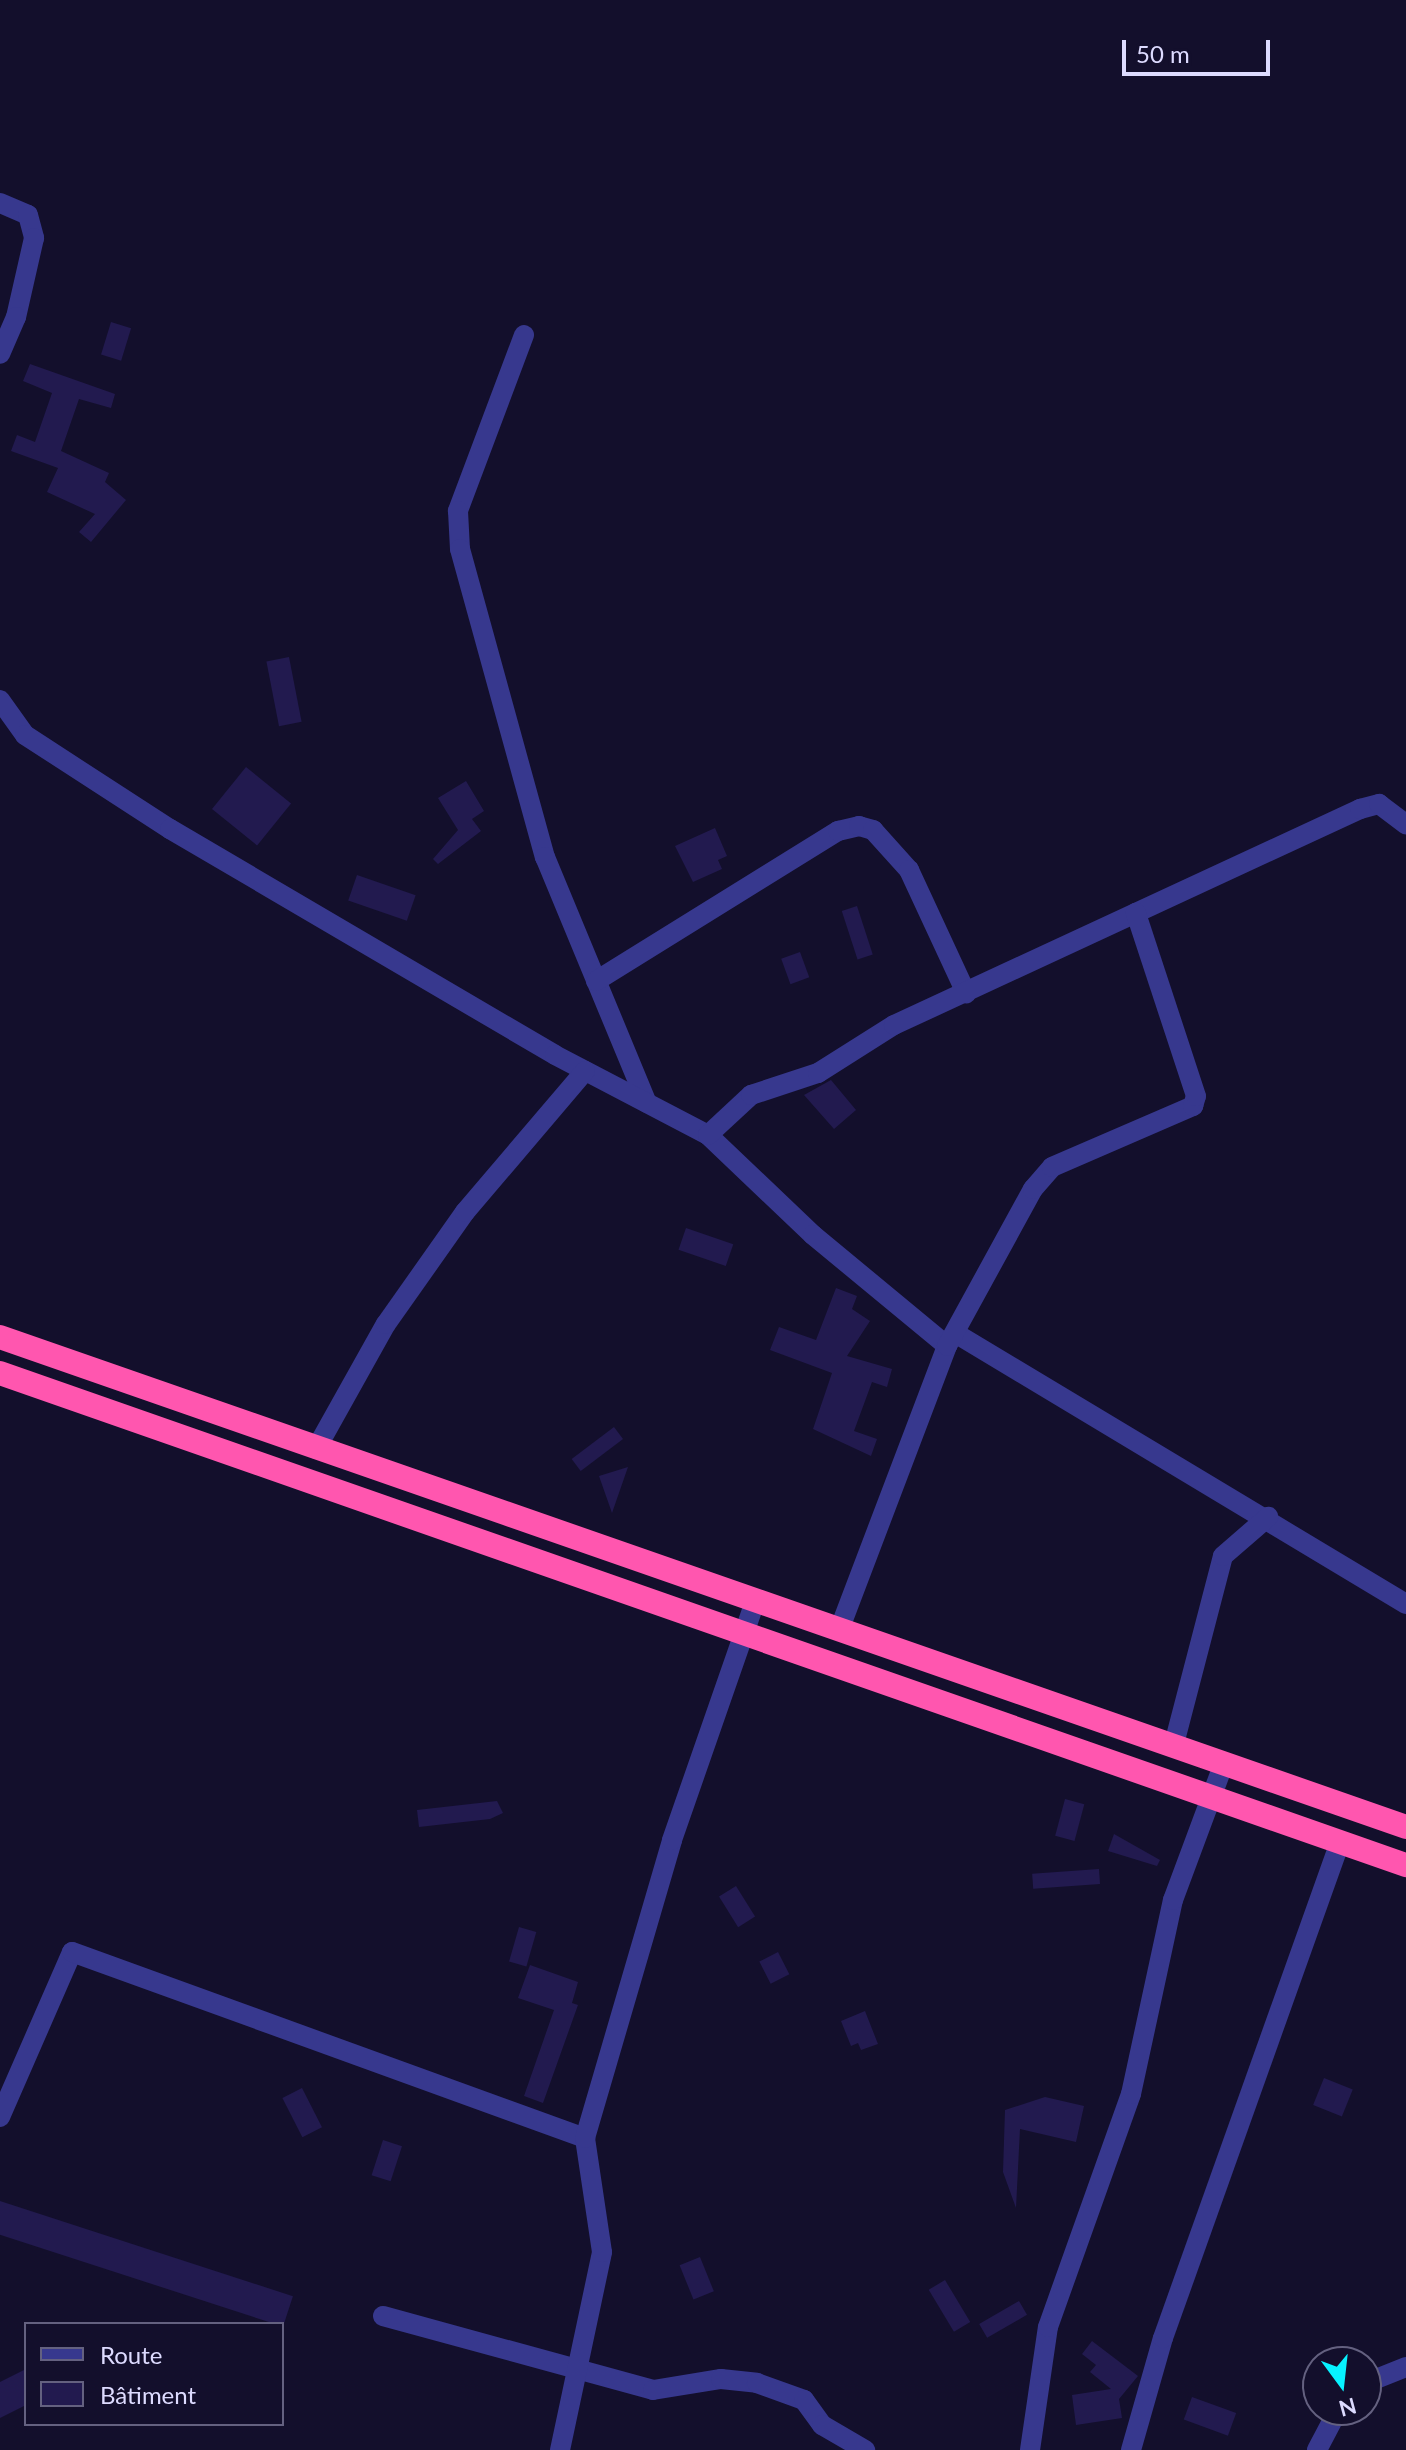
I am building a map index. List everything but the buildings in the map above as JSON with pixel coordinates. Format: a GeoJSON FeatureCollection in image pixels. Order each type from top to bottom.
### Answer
{"type":"FeatureCollection","features":[{"type":"Feature","properties":{"kind":"highway"},"geometry":{"type":"LineString","coordinates":[[0,1337],[1406,1827]]}},
{"type":"Feature","properties":{"kind":"highway"},"geometry":{"type":"LineString","coordinates":[[0,1373],[1406,1865]]}},
{"type":"Feature","properties":{"kind":"street"},"geometry":{"type":"LineString","coordinates":[[0,203],[28,215],[34,238],[16,317],[0,354]]}},
{"type":"Feature","properties":{"kind":"street"},"geometry":{"type":"LineString","coordinates":[[524,335],[458,511],[460,549],[545,857],[647,1103]]}},
{"type":"Feature","properties":{"kind":"street"},"geometry":{"type":"LineString","coordinates":[[0,700],[25,735],[170,829],[585,1071],[708,1135],[813,1235],[951,1340],[1268,1517],[1406,1604]]}},
{"type":"Feature","properties":{"kind":"street"},"geometry":{"type":"LineString","coordinates":[[708,1135],[751,1095],[818,1073],[894,1025],[1360,809],[1379,804],[1406,824]]}},
{"type":"Feature","properties":{"kind":"street"},"geometry":{"type":"LineString","coordinates":[[596,981],[838,831],[859,826],[873,830],[909,870],[966,993]]}},
{"type":"Feature","properties":{"kind":"street"},"geometry":{"type":"LineString","coordinates":[[839,1630],[951,1340],[1033,1189],[1052,1167],[1193,1106],[1196,1096],[1136,913]]}},
{"type":"Feature","properties":{"kind":"street"},"geometry":{"type":"LineString","coordinates":[[316,1449],[386,1324],[465,1212],[585,1071]]}},
{"type":"Feature","properties":{"kind":"street"},"geometry":{"type":"LineString","coordinates":[[1174,1744],[1223,1556],[1268,1517]]}},
{"type":"Feature","properties":{"kind":"street"},"geometry":{"type":"LineString","coordinates":[[560,2450],[580,2375],[602,2252],[585,2138],[672,1840],[755,1601]]}},
{"type":"Feature","properties":{"kind":"street"},"geometry":{"type":"LineString","coordinates":[[1030,2450],[1048,2327],[1131,2094],[1173,1900],[1224,1763]]}},
{"type":"Feature","properties":{"kind":"street"},"geometry":{"type":"LineString","coordinates":[[1131,2450],[1163,2338],[1340,1842]]}},
{"type":"Feature","properties":{"kind":"street"},"geometry":{"type":"LineString","coordinates":[[0,2117],[72,1952],[585,2138]]}},
{"type":"Feature","properties":{"kind":"street"},"geometry":{"type":"LineString","coordinates":[[383,2316],[580,2375],[653,2390],[721,2379],[757,2383],[804,2400],[822,2425],[865,2450]]}},
{"type":"Feature","properties":{"kind":"street"},"geometry":{"type":"LineString","coordinates":[[1382,2377],[1406,2367]]}},
{"type":"Feature","properties":{"kind":"street"},"geometry":{"type":"LineString","coordinates":[[1317,2450],[1330,2426]]}}]}
